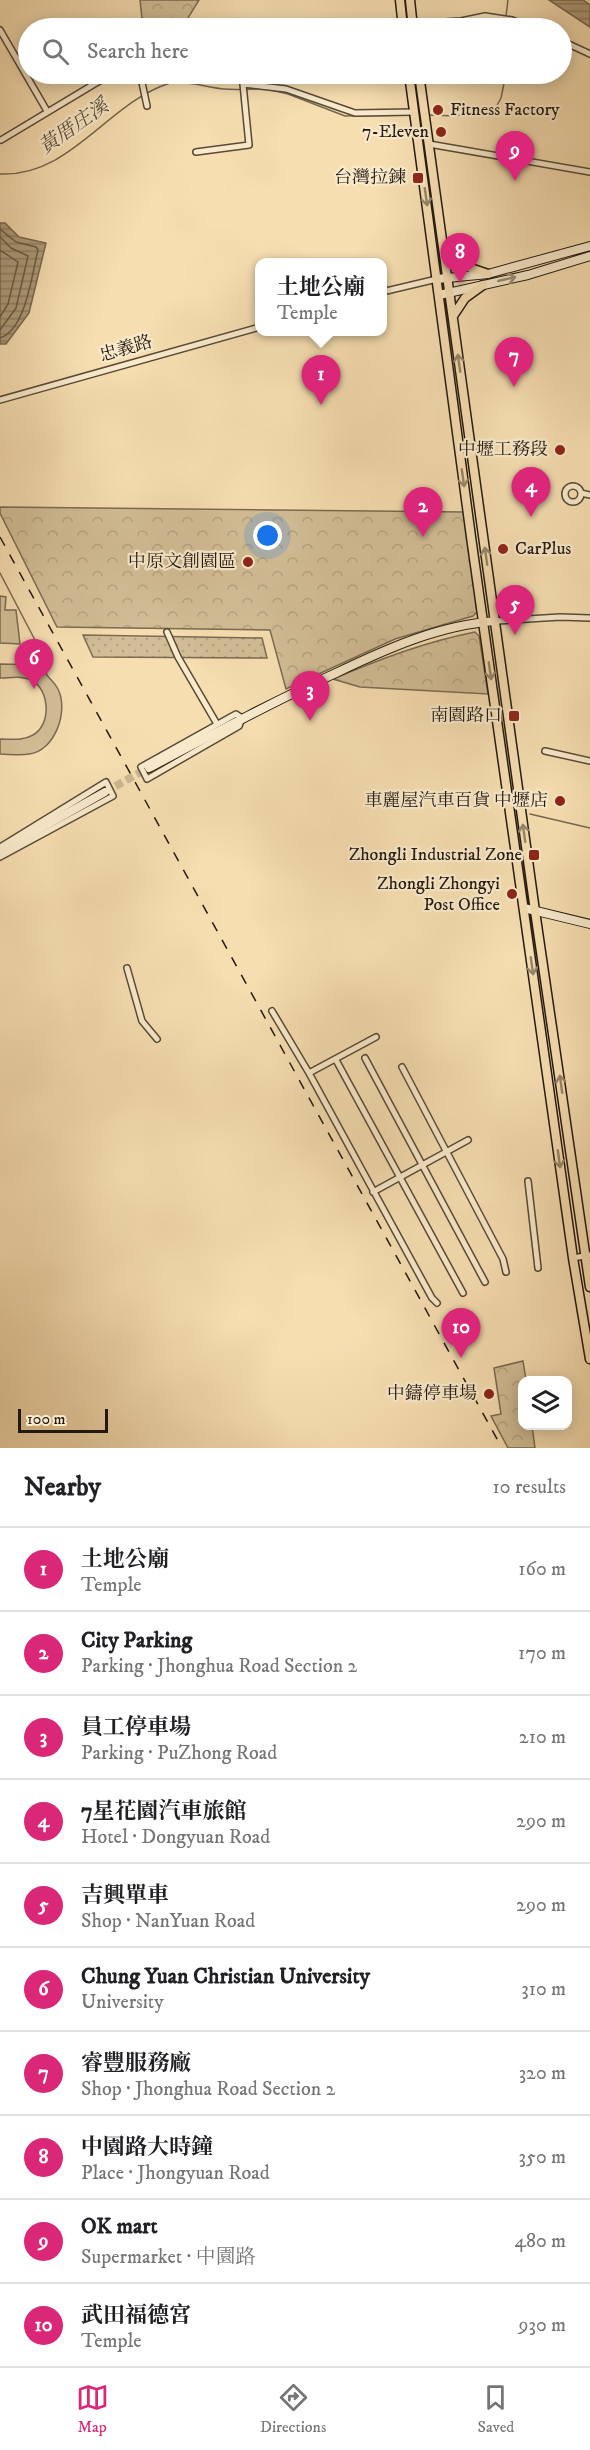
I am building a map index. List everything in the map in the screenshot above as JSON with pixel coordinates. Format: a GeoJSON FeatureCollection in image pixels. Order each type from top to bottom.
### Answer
{"type":"FeatureCollection","features":[{"type":"Feature","properties":{"kind":"main road"},"geometry":{"type":"LineString","coordinates":[[400,0],[402,18]]}},
{"type":"Feature","properties":{"kind":"main road"},"geometry":{"type":"LineString","coordinates":[[410,0],[412,18]]}},
{"type":"Feature","properties":{"kind":"main road"},"geometry":{"type":"LineString","coordinates":[[410,84],[483,622],[573,1258],[590,1359]]}},
{"type":"Feature","properties":{"kind":"main road"},"geometry":{"type":"LineString","coordinates":[[420,84],[535,911],[588,1256],[590,1287]]}},
{"type":"Feature","properties":{"kind":"main road"},"geometry":{"type":"LineString","coordinates":[[444,252],[459,264],[488,274]]}},
{"type":"Feature","properties":{"kind":"main road"},"geometry":{"type":"LineString","coordinates":[[453,317],[465,298],[483,285]]}},
{"type":"Feature","properties":{"kind":"street"},"geometry":{"type":"LineString","coordinates":[[475,18],[485,16],[499,18]]}},
{"type":"Feature","properties":{"kind":"street"},"geometry":{"type":"LineString","coordinates":[[0,30],[18,61]]}},
{"type":"Feature","properties":{"kind":"street"},"geometry":{"type":"LineString","coordinates":[[572,46],[590,54]]}},
{"type":"Feature","properties":{"kind":"street"},"geometry":{"type":"LineString","coordinates":[[31,84],[47,111]]}},
{"type":"Feature","properties":{"kind":"street"},"geometry":{"type":"LineString","coordinates":[[1,140],[94,84]]}},
{"type":"Feature","properties":{"kind":"street"},"geometry":{"type":"LineString","coordinates":[[142,84],[147,106]]}},
{"type":"Feature","properties":{"kind":"street"},"geometry":{"type":"LineString","coordinates":[[196,152],[249,145],[243,84],[286,89],[354,113],[415,116]]}},
{"type":"Feature","properties":{"kind":"street"},"geometry":{"type":"LineString","coordinates":[[429,144],[590,172]]}},
{"type":"Feature","properties":{"kind":"street"},"geometry":{"type":"LineString","coordinates":[[387,291],[436,279],[488,274],[590,246]]}},
{"type":"Feature","properties":{"kind":"street"},"geometry":{"type":"LineString","coordinates":[[439,295],[528,275],[590,256]]}},
{"type":"Feature","properties":{"kind":"street","name":"忠義路"},"geometry":{"type":"LineString","coordinates":[[0,400],[255,328]]}},
{"type":"Feature","properties":{"kind":"street"},"geometry":{"type":"LineString","coordinates":[[581,493],[590,495]]}},
{"type":"Feature","properties":{"kind":"street"},"geometry":{"type":"LineString","coordinates":[[149,768],[242,718],[375,654],[424,636],[483,622],[560,617],[590,618]]}},
{"type":"Feature","properties":{"kind":"street"},"geometry":{"type":"LineString","coordinates":[[167,632],[178,657],[217,724]]}},
{"type":"Feature","properties":{"kind":"street"},"geometry":{"type":"LineString","coordinates":[[236,714],[242,718],[239,726],[147,779],[141,767],[236,714]]}},
{"type":"Feature","properties":{"kind":"street"},"geometry":{"type":"LineString","coordinates":[[545,751],[590,761]]}},
{"type":"Feature","properties":{"kind":"street"},"geometry":{"type":"LineString","coordinates":[[0,849],[106,782],[113,796],[0,857]]}},
{"type":"Feature","properties":{"kind":"street"},"geometry":{"type":"LineString","coordinates":[[0,849],[105,792]]}},
{"type":"Feature","properties":{"kind":"street"},"geometry":{"type":"LineString","coordinates":[[524,908],[590,924]]}},
{"type":"Feature","properties":{"kind":"street"},"geometry":{"type":"LineString","coordinates":[[127,969],[142,1021],[157,1039]]}},
{"type":"Feature","properties":{"kind":"street"},"geometry":{"type":"LineString","coordinates":[[272,1011],[309,1072],[432,1299],[437,1303]]}},
{"type":"Feature","properties":{"kind":"street"},"geometry":{"type":"LineString","coordinates":[[309,1072],[336,1060],[375,1037]]}},
{"type":"Feature","properties":{"kind":"street"},"geometry":{"type":"LineString","coordinates":[[365,1058],[485,1282]]}},
{"type":"Feature","properties":{"kind":"street"},"geometry":{"type":"LineString","coordinates":[[336,1060],[463,1293]]}},
{"type":"Feature","properties":{"kind":"street"},"geometry":{"type":"LineString","coordinates":[[402,1067],[503,1259],[506,1272]]}},
{"type":"Feature","properties":{"kind":"street"},"geometry":{"type":"LineString","coordinates":[[373,1192],[468,1140]]}},
{"type":"Feature","properties":{"kind":"street"},"geometry":{"type":"LineString","coordinates":[[528,1181],[538,1268]]}},
{"type":"Feature","properties":{"kind":"street"},"geometry":{"type":"LineString","coordinates":[[573,1258],[588,1256]]}},
{"type":"Feature","properties":{"kind":"green space"},"geometry":{"type":"Polygon","coordinates":[[[140,0],[199,0],[188,18],[142,18],[140,0]]]}},
{"type":"Feature","properties":{"kind":"green space","name":"中原文創園區"},"geometry":{"type":"Polygon","coordinates":[[[0,507],[465,512],[477,612],[473,616],[395,639],[286,689],[270,630],[57,627],[0,513],[0,507]]]}},
{"type":"Feature","properties":{"kind":"green space"},"geometry":{"type":"Polygon","coordinates":[[[0,596],[6,597],[5,610],[16,610],[20,644],[0,643],[0,596]]]}},
{"type":"Feature","properties":{"kind":"green space"},"geometry":{"type":"Polygon","coordinates":[[[475,632],[479,636],[488,694],[360,687],[333,679],[403,652],[475,632]]]}},
{"type":"Feature","properties":{"kind":"green space"},"geometry":{"type":"Polygon","coordinates":[[[83,635],[262,638],[267,658],[93,657],[83,635]]]}},
{"type":"Feature","properties":{"kind":"green space"},"geometry":{"type":"Polygon","coordinates":[[[0,664],[44,665],[47,675],[58,689],[61,698],[61,718],[53,738],[38,751],[22,755],[0,754],[0,739],[21,739],[39,730],[43,724],[46,708],[39,686],[25,678],[0,678],[0,664]]]}},
{"type":"Feature","properties":{"kind":"green space"},"geometry":{"type":"Polygon","coordinates":[[[523,1361],[525,1376],[518,1376],[518,1430],[533,1430],[535,1448],[508,1448],[491,1416],[501,1414],[494,1368],[523,1361]]]}},
{"type":"Feature","properties":{"kind":"water"},"geometry":{"type":"Polygon","coordinates":[[[549,0],[583,0],[590,5],[590,27],[549,0]]]}},
{"type":"Feature","properties":{"kind":"water"},"geometry":{"type":"Polygon","coordinates":[[[0,223],[5,223],[19,237],[46,243],[29,313],[6,344],[0,344],[0,223]]]}},
{"type":"Feature","properties":{"kind":"waterway","name":"黃厝庄溪"},"geometry":{"type":"LineString","coordinates":[[506,16],[508,0]]}},
{"type":"Feature","properties":{"kind":"waterway","name":"黃厝庄溪"},"geometry":{"type":"LineString","coordinates":[[0,174],[25,172],[48,164],[68,152],[127,106],[168,84]]}},
{"type":"Feature","properties":{"kind":"waterway","name":"黃厝庄溪"},"geometry":{"type":"LineString","coordinates":[[194,84],[224,89],[260,89]]}},
{"type":"Feature","properties":{"kind":"waterway","name":"黃厝庄溪"},"geometry":{"type":"LineString","coordinates":[[428,115],[456,116],[496,107],[504,84]]}},
{"type":"Feature","properties":{"kind":"waterway","name":"黃厝庄溪"},"geometry":{"type":"LineString","coordinates":[[271,90],[288,94],[345,116],[412,115]]}},
{"type":"Feature","properties":{"kind":"waterway"},"geometry":{"type":"LineString","coordinates":[[0,573],[36,642],[43,648],[46,646]]}},
{"type":"Feature","properties":{"kind":"waterway"},"geometry":{"type":"LineString","coordinates":[[530,814],[590,828]]}},
{"type":"Feature","properties":{"kind":"tunnel"},"geometry":{"type":"LineString","coordinates":[[105,792],[148,768]]}},
{"type":"Feature","properties":{"kind":"railway"},"geometry":{"type":"LineString","coordinates":[[0,537],[502,1448]]}},
{"type":"Feature","properties":{"kind":"place","name":"Fitness Factory"},"geometry":{"type":"Point","coordinates":[438,110]}},
{"type":"Feature","properties":{"kind":"place","name":"7-Eleven"},"geometry":{"type":"Point","coordinates":[441,132]}},
{"type":"Feature","properties":{"kind":"place","name":"台灣拉鍊"},"geometry":{"type":"Point","coordinates":[418,178]}},
{"type":"Feature","properties":{"kind":"place","name":"OK mart"},"geometry":{"type":"Point","coordinates":[515,181]}},
{"type":"Feature","properties":{"kind":"place","name":"中園路大時鐘"},"geometry":{"type":"Point","coordinates":[460,283]}},
{"type":"Feature","properties":{"kind":"place","name":"睿豐服務廠"},"geometry":{"type":"Point","coordinates":[514,387]}},
{"type":"Feature","properties":{"kind":"place","name":"土地公廟"},"geometry":{"type":"Point","coordinates":[321,405]}},
{"type":"Feature","properties":{"kind":"place","name":"中壢工務段"},"geometry":{"type":"Point","coordinates":[560,450]}},
{"type":"Feature","properties":{"kind":"place","name":"7星花園汽車旅館"},"geometry":{"type":"Point","coordinates":[531,517]}},
{"type":"Feature","properties":{"kind":"place","name":"City Parking"},"geometry":{"type":"Point","coordinates":[423,537]}},
{"type":"Feature","properties":{"kind":"place","name":"CarPlus"},"geometry":{"type":"Point","coordinates":[503,549]}},
{"type":"Feature","properties":{"kind":"place","name":"中原文創園區"},"geometry":{"type":"Point","coordinates":[248,562]}},
{"type":"Feature","properties":{"kind":"place","name":"吉興單車"},"geometry":{"type":"Point","coordinates":[515,635]}},
{"type":"Feature","properties":{"kind":"place","name":"Chung Yuan Christian University"},"geometry":{"type":"Point","coordinates":[34,689]}},
{"type":"Feature","properties":{"kind":"place","name":"南園路口"},"geometry":{"type":"Point","coordinates":[514,716]}},
{"type":"Feature","properties":{"kind":"place","name":"員工停車場"},"geometry":{"type":"Point","coordinates":[310,721]}},
{"type":"Feature","properties":{"kind":"place","name":"車麗屋汽車百貨 中壢店"},"geometry":{"type":"Point","coordinates":[560,801]}},
{"type":"Feature","properties":{"kind":"place","name":"Zhongli Industrial Zone"},"geometry":{"type":"Point","coordinates":[534,855]}},
{"type":"Feature","properties":{"kind":"place","name":"Zhongli Zhongyi Post Office"},"geometry":{"type":"Point","coordinates":[512,894]}},
{"type":"Feature","properties":{"kind":"place","name":"武田福德宮"},"geometry":{"type":"Point","coordinates":[461,1358]}},
{"type":"Feature","properties":{"kind":"place","name":"中鑄停車場"},"geometry":{"type":"Point","coordinates":[489,1394]}}]}
